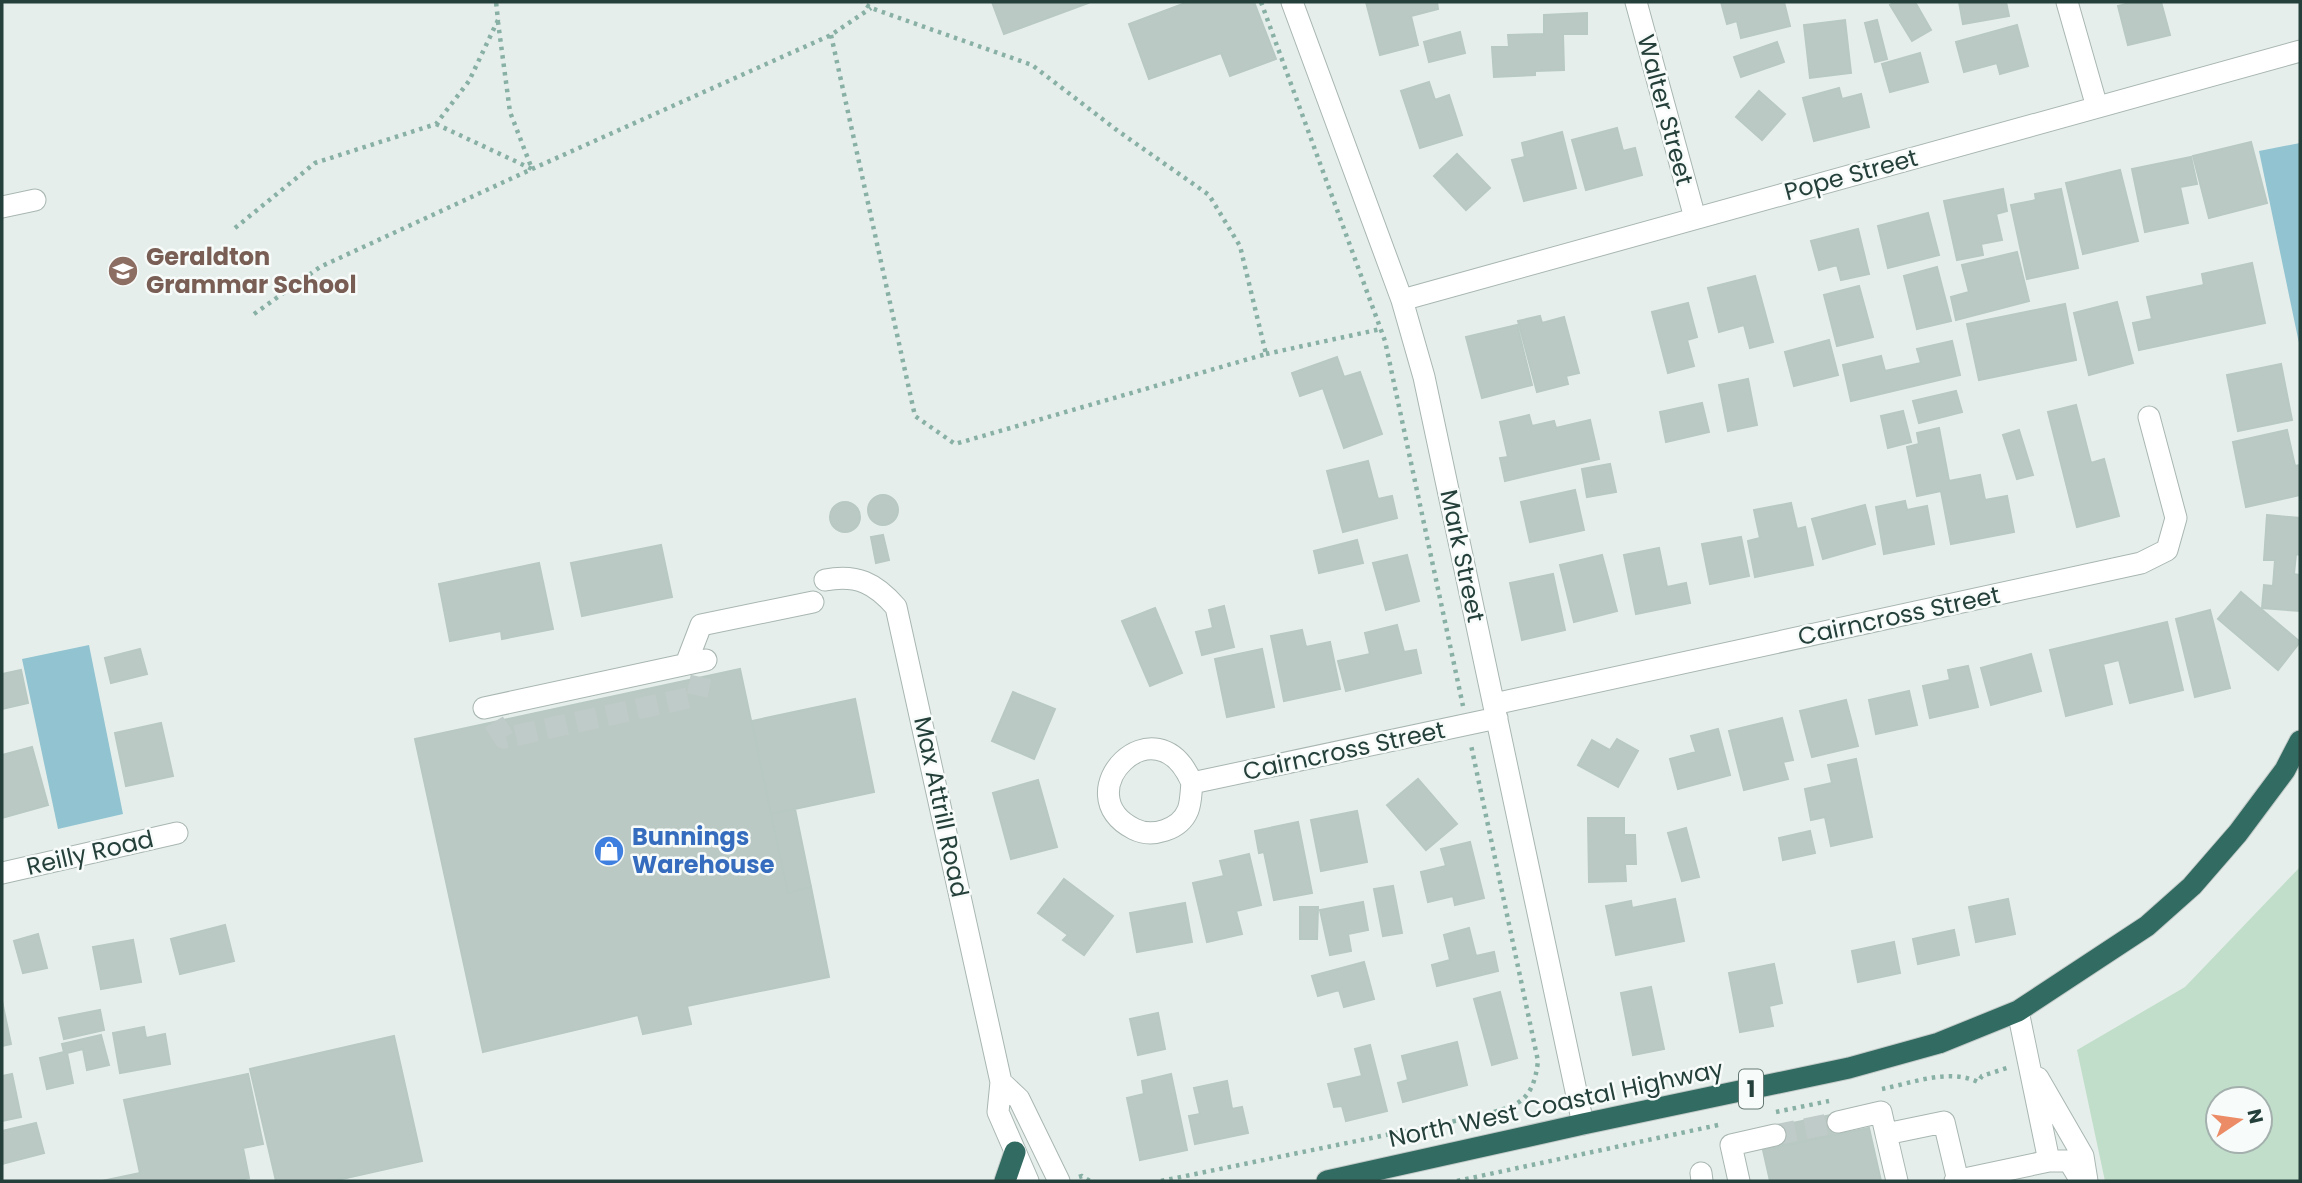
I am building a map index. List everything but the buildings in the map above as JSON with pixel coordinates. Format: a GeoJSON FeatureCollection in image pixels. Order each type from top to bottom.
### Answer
{"type":"FeatureCollection","features":[{"type":"Feature","properties":{"kind":"highway","name":"North West Coastal Highway"},"geometry":{"type":"LineString","coordinates":[[1327,1181],[1849,1068],[1940,1043],[2018,1011],[2147,926],[2192,886],[2238,833],[2285,770],[2300,741]]}},
{"type":"Feature","properties":{"kind":"highway"},"geometry":{"type":"LineString","coordinates":[[1004,1181],[1015,1152]]}},
{"type":"Feature","properties":{"kind":"street","name":"Mark Street"},"geometry":{"type":"LineString","coordinates":[[1292,2],[1402,300],[1424,377],[1583,1124]]}},
{"type":"Feature","properties":{"kind":"street","name":"Walter Street"},"geometry":{"type":"LineString","coordinates":[[1636,2],[1695,218]]}},
{"type":"Feature","properties":{"kind":"street"},"geometry":{"type":"LineString","coordinates":[[2067,2],[2097,107]]}},
{"type":"Feature","properties":{"kind":"street","name":"Pope Street"},"geometry":{"type":"LineString","coordinates":[[1402,300],[2300,51]]}},
{"type":"Feature","properties":{"kind":"street"},"geometry":{"type":"LineString","coordinates":[[2,207],[35,200]]}},
{"type":"Feature","properties":{"kind":"street","name":"Cairncross Street"},"geometry":{"type":"LineString","coordinates":[[1192,783],[2141,563],[2167,551],[2176,518],[2148,417]]}},
{"type":"Feature","properties":{"kind":"street","name":"Max Attrill Road"},"geometry":{"type":"LineString","coordinates":[[827,579],[852,577],[870,584],[887,596],[896,607],[1001,1082],[998,1112],[1028,1181]]}},
{"type":"Feature","properties":{"kind":"street"},"geometry":{"type":"LineString","coordinates":[[484,708],[696,662],[701,625],[813,602]]}},
{"type":"Feature","properties":{"kind":"street","name":"Reilly Road"},"geometry":{"type":"LineString","coordinates":[[2,873],[177,833]]}},
{"type":"Feature","properties":{"kind":"street"},"geometry":{"type":"LineString","coordinates":[[2018,1011],[2049,1161]]}},
{"type":"Feature","properties":{"kind":"street"},"geometry":{"type":"LineString","coordinates":[[2028,1061],[2083,1156],[2087,1181]]}},
{"type":"Feature","properties":{"kind":"street","name":"Max Attrill Road"},"geometry":{"type":"LineString","coordinates":[[1001,1082],[1019,1099],[1068,1180]]}},
{"type":"Feature","properties":{"kind":"street"},"geometry":{"type":"LineString","coordinates":[[1838,1122],[1881,1112],[1897,1181]]}},
{"type":"Feature","properties":{"kind":"street"},"geometry":{"type":"LineString","coordinates":[[1886,1134],[1944,1122],[1956,1181],[2049,1161],[2069,1161],[2081,1181]]}},
{"type":"Feature","properties":{"kind":"street"},"geometry":{"type":"LineString","coordinates":[[1724,1181],[1717,1148],[1775,1135]]}},
{"type":"Feature","properties":{"kind":"street"},"geometry":{"type":"LineString","coordinates":[[1731,1144],[1739,1181]]}},
{"type":"Feature","properties":{"kind":"path"},"geometry":{"type":"LineString","coordinates":[[496,2],[510,111],[532,169]]}},
{"type":"Feature","properties":{"kind":"path"},"geometry":{"type":"LineString","coordinates":[[862,2],[871,8],[1032,65],[1118,131],[1209,195],[1240,246],[1266,354]]}},
{"type":"Feature","properties":{"kind":"path"},"geometry":{"type":"LineString","coordinates":[[1261,2],[1381,329],[1463,706]]}},
{"type":"Feature","properties":{"kind":"path"},"geometry":{"type":"LineString","coordinates":[[254,314],[320,267],[831,35],[871,8]]}},
{"type":"Feature","properties":{"kind":"path"},"geometry":{"type":"LineString","coordinates":[[236,228],[315,163],[436,124],[470,81],[498,20]]}},
{"type":"Feature","properties":{"kind":"path"},"geometry":{"type":"LineString","coordinates":[[831,35],[915,416],[955,444],[1266,354],[1409,323]]}},
{"type":"Feature","properties":{"kind":"path"},"geometry":{"type":"LineString","coordinates":[[436,124],[532,169]]}},
{"type":"Feature","properties":{"kind":"path"},"geometry":{"type":"LineString","coordinates":[[1160,1181],[1479,1116],[1510,1107],[1525,1098],[1536,1081],[1538,1061],[1471,746]]}},
{"type":"Feature","properties":{"kind":"path"},"geometry":{"type":"LineString","coordinates":[[1982,1076],[2028,1061]]}},
{"type":"Feature","properties":{"kind":"path"},"geometry":{"type":"LineString","coordinates":[[1068,1180],[1082,1176],[1090,1181]]}},
{"type":"Feature","properties":{"kind":"green space"},"geometry":{"type":"Polygon","coordinates":[[[2300,867],[2300,1181],[2105,1181],[2077,1050],[2185,987],[2300,867]]]}},
{"type":"Feature","properties":{"kind":"water"},"geometry":{"type":"Polygon","coordinates":[[[2300,143],[2300,348],[2259,151],[2300,143]]]}},
{"type":"Feature","properties":{"kind":"water"},"geometry":{"type":"Polygon","coordinates":[[[89,645],[123,814],[58,829],[22,659],[89,645]]]}},
{"type":"Feature","properties":{"kind":"tunnel"},"geometry":{"type":"LineString","coordinates":[[494,722],[504,738],[697,696],[701,677]]}},
{"type":"Feature","properties":{"kind":"tunnel"},"geometry":{"type":"LineString","coordinates":[[1775,1135],[1838,1122]]}},
{"type":"Feature","properties":{"kind":"place","name":"Geraldton Grammar School"},"geometry":{"type":"Point","coordinates":[123,271]}},
{"type":"Feature","properties":{"kind":"place","name":"Bunnings Warehouse"},"geometry":{"type":"Point","coordinates":[609,851]}}]}
